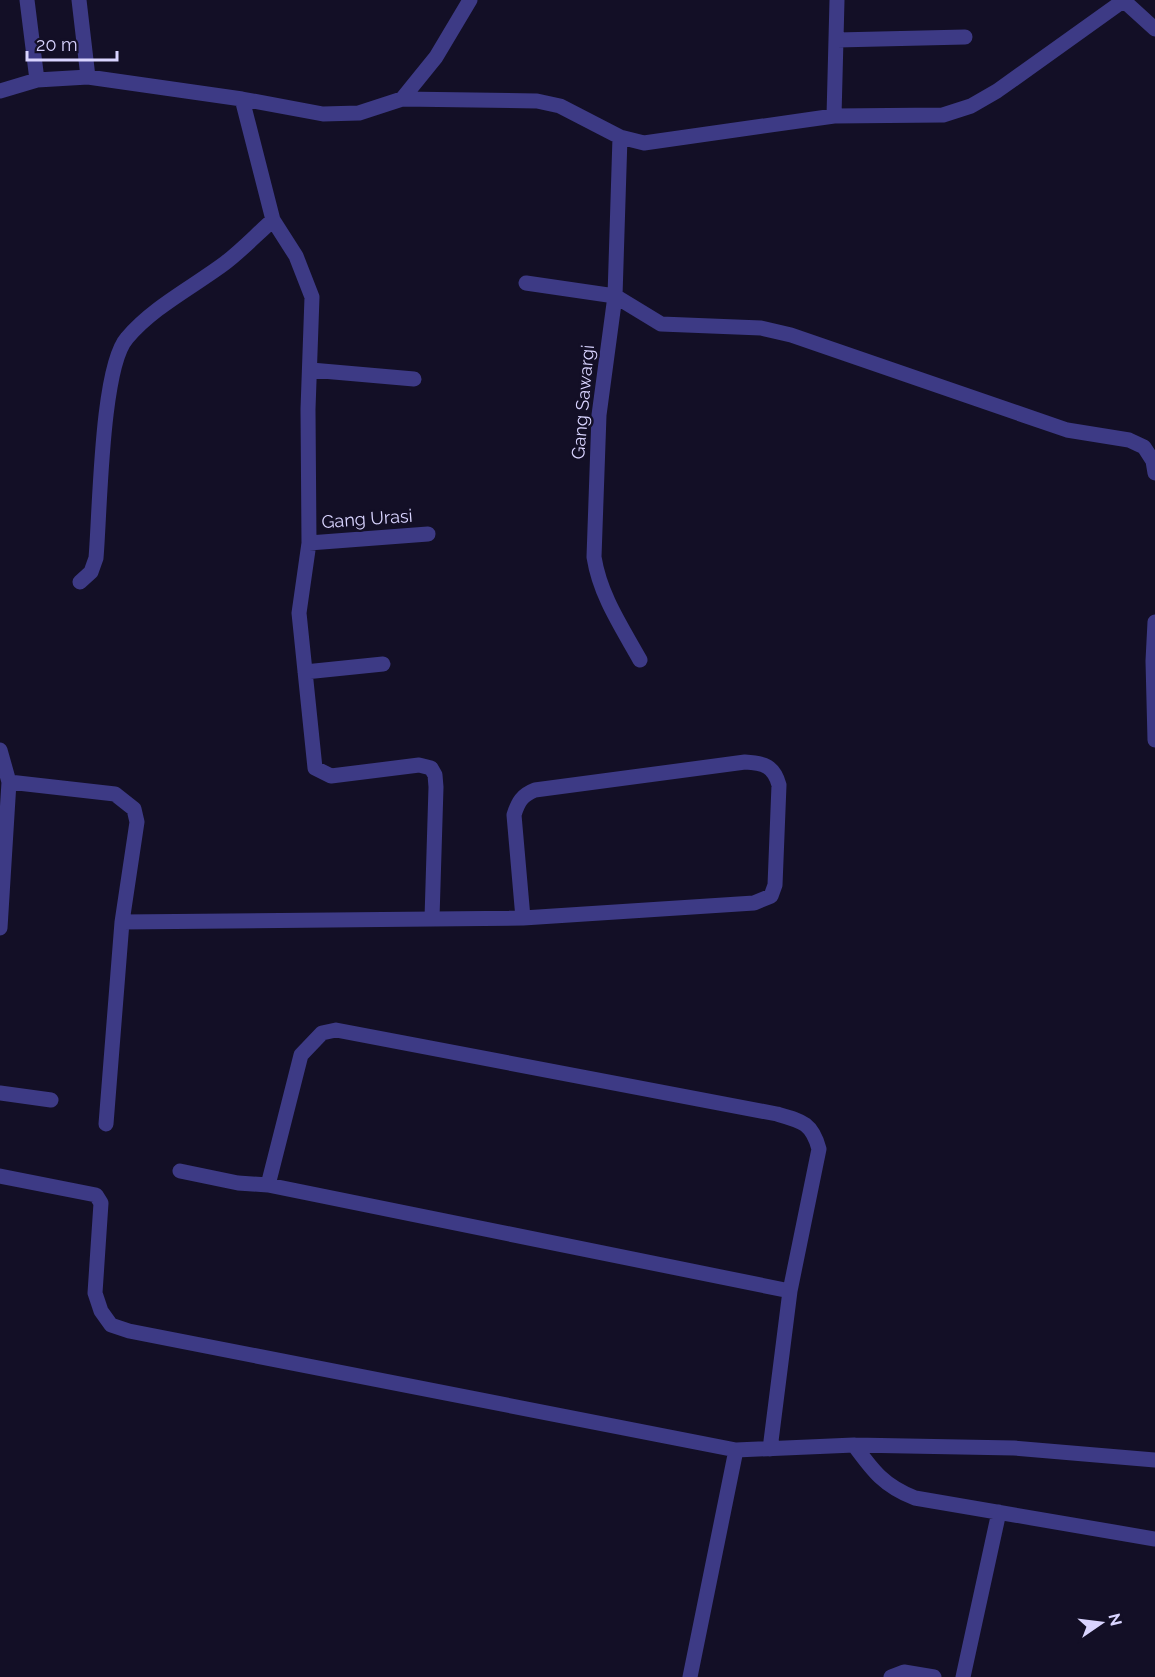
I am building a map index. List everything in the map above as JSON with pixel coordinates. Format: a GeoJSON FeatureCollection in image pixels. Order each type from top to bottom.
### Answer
{"type":"FeatureCollection","features":[{"type":"Feature","properties":{"kind":"street"},"geometry":{"type":"LineString","coordinates":[[27,0],[37,80]]}},
{"type":"Feature","properties":{"kind":"street"},"geometry":{"type":"LineString","coordinates":[[79,0],[88,77]]}},
{"type":"Feature","properties":{"kind":"street"},"geometry":{"type":"LineString","coordinates":[[402,99],[436,57],[470,0]]}},
{"type":"Feature","properties":{"kind":"street"},"geometry":{"type":"LineString","coordinates":[[834,116],[837,0]]}},
{"type":"Feature","properties":{"kind":"street"},"geometry":{"type":"LineString","coordinates":[[0,91],[37,80],[88,77],[242,99],[323,114],[359,113],[402,99],[537,101],[560,106],[620,137],[644,143],[834,116],[943,115],[971,106],[1041,61],[1123,1],[1155,29]]}},
{"type":"Feature","properties":{"kind":"street"},"geometry":{"type":"LineString","coordinates":[[837,40],[965,37]]}},
{"type":"Feature","properties":{"kind":"street"},"geometry":{"type":"LineString","coordinates":[[242,99],[273,220],[296,256],[312,297],[308,409],[309,543],[299,613],[315,768],[320,773],[331,776],[419,765],[431,768],[435,775],[432,918]]}},
{"type":"Feature","properties":{"kind":"street","name":"Gang Sawargi"},"geometry":{"type":"LineString","coordinates":[[620,137],[615,296],[599,415],[594,557],[597,575],[608,605],[640,660]]}},
{"type":"Feature","properties":{"kind":"street"},"geometry":{"type":"LineString","coordinates":[[80,582],[91,572],[96,558],[104,432],[118,354],[126,339],[146,319],[227,261],[273,220]]}},
{"type":"Feature","properties":{"kind":"street"},"geometry":{"type":"LineString","coordinates":[[526,283],[615,296],[661,324],[761,328],[791,334],[1067,430],[1129,440],[1144,447],[1153,462],[1155,473]]}},
{"type":"Feature","properties":{"kind":"street"},"geometry":{"type":"LineString","coordinates":[[311,370],[414,379]]}},
{"type":"Feature","properties":{"kind":"street","name":"Gang Urasi"},"geometry":{"type":"LineString","coordinates":[[309,543],[428,534]]}},
{"type":"Feature","properties":{"kind":"street"},"geometry":{"type":"LineString","coordinates":[[1155,622],[1153,661],[1155,740]]}},
{"type":"Feature","properties":{"kind":"street"},"geometry":{"type":"LineString","coordinates":[[304,672],[383,664]]}},
{"type":"Feature","properties":{"kind":"street"},"geometry":{"type":"LineString","coordinates":[[0,750],[9,782],[0,928]]}},
{"type":"Feature","properties":{"kind":"street"},"geometry":{"type":"LineString","coordinates":[[122,922],[523,918],[660,911],[764,900],[771,896],[775,885],[779,785],[777,775],[770,766],[745,762],[535,790],[526,794],[517,802],[514,815],[523,918]]}},
{"type":"Feature","properties":{"kind":"street"},"geometry":{"type":"LineString","coordinates":[[9,782],[115,794],[134,809],[137,822],[122,922],[106,1124]]}},
{"type":"Feature","properties":{"kind":"street"},"geometry":{"type":"LineString","coordinates":[[268,1185],[302,1054],[322,1033],[336,1030],[346,1030],[777,1114],[801,1121],[815,1132],[819,1149],[790,1291],[770,1449]]}},
{"type":"Feature","properties":{"kind":"street"},"geometry":{"type":"LineString","coordinates":[[0,1093],[51,1100]]}},
{"type":"Feature","properties":{"kind":"street"},"geometry":{"type":"LineString","coordinates":[[180,1171],[238,1183],[268,1185],[790,1291]]}},
{"type":"Feature","properties":{"kind":"street"},"geometry":{"type":"LineString","coordinates":[[0,1176],[96,1195],[101,1203],[95,1293],[101,1311],[111,1325],[129,1331],[736,1450],[854,1445],[1014,1448],[1155,1460]]}},
{"type":"Feature","properties":{"kind":"street"},"geometry":{"type":"LineString","coordinates":[[854,1445],[875,1474],[894,1490],[915,1498],[1155,1539]]}},
{"type":"Feature","properties":{"kind":"street"},"geometry":{"type":"LineString","coordinates":[[690,1677],[736,1450]]}},
{"type":"Feature","properties":{"kind":"street"},"geometry":{"type":"LineString","coordinates":[[963,1677],[999,1512]]}},
{"type":"Feature","properties":{"kind":"street"},"geometry":{"type":"LineString","coordinates":[[891,1677],[904,1672],[934,1677]]}}]}
